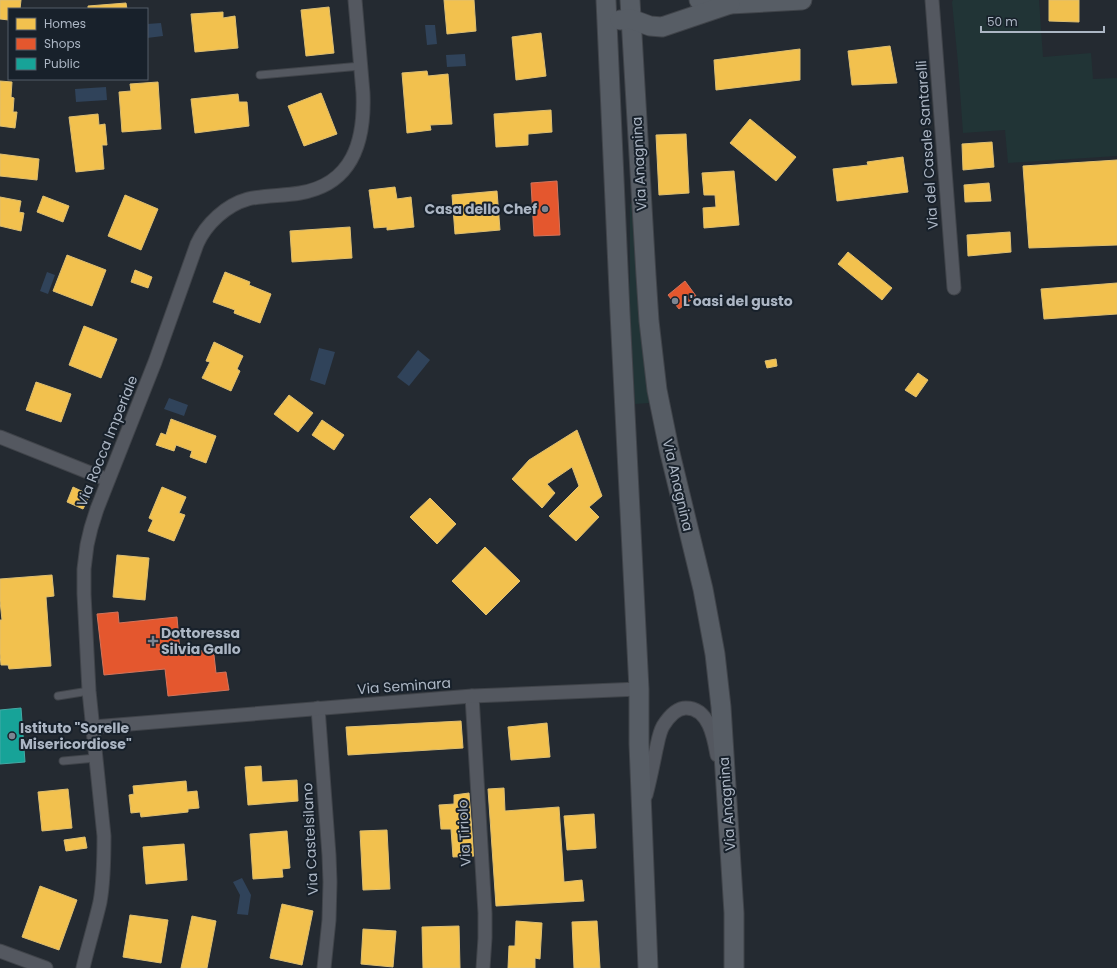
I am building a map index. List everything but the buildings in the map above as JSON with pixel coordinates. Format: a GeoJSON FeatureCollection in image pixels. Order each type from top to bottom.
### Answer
{"type":"FeatureCollection","features":[{"type":"Feature","properties":{"kind":"main road","name":"Via Anagnina"},"geometry":{"type":"LineString","coordinates":[[606,0],[619,305],[639,689],[639,744],[648,968]]}},
{"type":"Feature","properties":{"kind":"main road","name":"Via Anagnina"},"geometry":{"type":"LineString","coordinates":[[630,0],[650,328],[657,390],[669,449],[703,588],[715,654],[721,707],[730,842],[734,913],[734,968]]}},
{"type":"Feature","properties":{"kind":"main road"},"geometry":{"type":"LineString","coordinates":[[631,19],[639,6],[647,0]]}},
{"type":"Feature","properties":{"kind":"main road"},"geometry":{"type":"LineString","coordinates":[[699,0],[730,4],[802,0]]}},
{"type":"Feature","properties":{"kind":"main road"},"geometry":{"type":"LineString","coordinates":[[607,21],[631,19],[650,26],[662,27],[730,4]]}},
{"type":"Feature","properties":{"kind":"street","name":"Via Rocca Imperiale"},"geometry":{"type":"LineString","coordinates":[[83,968],[100,901],[103,876],[104,836],[89,692],[83,586],[86,551],[92,523],[155,362],[197,244],[203,232],[219,215],[241,202],[253,198],[296,194],[316,189],[335,178],[348,164],[358,142],[363,123],[363,94],[355,0]]}},
{"type":"Feature","properties":{"kind":"street","name":"Via del Casale Santarelli"},"geometry":{"type":"LineString","coordinates":[[932,0],[954,288]]}},
{"type":"Feature","properties":{"kind":"street"},"geometry":{"type":"LineString","coordinates":[[0,437],[108,480]]}},
{"type":"Feature","properties":{"kind":"street","name":"Via Seminara"},"geometry":{"type":"LineString","coordinates":[[93,727],[472,696],[639,689]]}},
{"type":"Feature","properties":{"kind":"street","name":"Via Tiriolo"},"geometry":{"type":"LineString","coordinates":[[472,696],[485,913],[485,938],[482,968]]}},
{"type":"Feature","properties":{"kind":"street","name":"Via Castelsilano"},"geometry":{"type":"LineString","coordinates":[[318,708],[330,882],[329,920],[324,968]]}},
{"type":"Feature","properties":{"kind":"street"},"geometry":{"type":"LineString","coordinates":[[642,812],[658,739],[663,727],[676,711],[683,708],[695,709],[704,716],[714,739],[730,842]]}},
{"type":"Feature","properties":{"kind":"street"},"geometry":{"type":"LineString","coordinates":[[0,951],[46,968]]}},
{"type":"Feature","properties":{"kind":"lane"},"geometry":{"type":"LineString","coordinates":[[260,76],[361,66]]}},
{"type":"Feature","properties":{"kind":"lane"},"geometry":{"type":"LineString","coordinates":[[58,696],[89,692]]}},
{"type":"Feature","properties":{"kind":"lane"},"geometry":{"type":"LineString","coordinates":[[63,761],[96,758]]}},
{"type":"Feature","properties":{"kind":"shaded area"},"geometry":{"type":"Polygon","coordinates":[[[953,0],[1039,0],[1043,57],[1091,53],[1093,79],[1117,78],[1117,156],[1008,163],[1005,130],[963,133],[953,0]]]}},
{"type":"Feature","properties":{"kind":"shaded area"},"geometry":{"type":"Polygon","coordinates":[[[632,200],[649,403],[635,404],[629,306],[630,205],[632,200]]]}},
{"type":"Feature","properties":{"kind":"water"},"geometry":{"type":"Polygon","coordinates":[[[161,23],[163,36],[148,38],[148,24],[161,23]]]}},
{"type":"Feature","properties":{"kind":"water"},"geometry":{"type":"Polygon","coordinates":[[[425,25],[435,25],[437,44],[427,45],[425,25]]]}},
{"type":"Feature","properties":{"kind":"water"},"geometry":{"type":"Polygon","coordinates":[[[465,54],[466,66],[447,67],[446,55],[465,54]]]}},
{"type":"Feature","properties":{"kind":"water"},"geometry":{"type":"Polygon","coordinates":[[[106,87],[107,100],[76,102],[75,89],[106,87]]]}},
{"type":"Feature","properties":{"kind":"water"},"geometry":{"type":"Polygon","coordinates":[[[47,272],[55,275],[48,294],[40,291],[47,272]]]}},
{"type":"Feature","properties":{"kind":"water"},"geometry":{"type":"Polygon","coordinates":[[[319,348],[335,352],[325,385],[310,380],[319,348]]]}},
{"type":"Feature","properties":{"kind":"water"},"geometry":{"type":"Polygon","coordinates":[[[418,350],[430,360],[409,386],[397,377],[418,350]]]}},
{"type":"Feature","properties":{"kind":"water"},"geometry":{"type":"Polygon","coordinates":[[[169,398],[188,405],[184,416],[164,409],[169,398]]]}},
{"type":"Feature","properties":{"kind":"water"},"geometry":{"type":"Polygon","coordinates":[[[242,878],[251,895],[248,915],[237,914],[240,895],[233,882],[242,878]]]}},
{"type":"Feature","properties":{"kind":"place","name":"Casa dello Chef"},"geometry":{"type":"Point","coordinates":[545,209]}},
{"type":"Feature","properties":{"kind":"place","name":"L'oasi del gusto"},"geometry":{"type":"Point","coordinates":[675,301]}},
{"type":"Feature","properties":{"kind":"place","name":"Dottoressa Silvia Gallo"},"geometry":{"type":"Point","coordinates":[153,641]}},
{"type":"Feature","properties":{"kind":"place","name":"Istituto \"Sorelle Misericordiose\""},"geometry":{"type":"Point","coordinates":[12,736]}}]}
